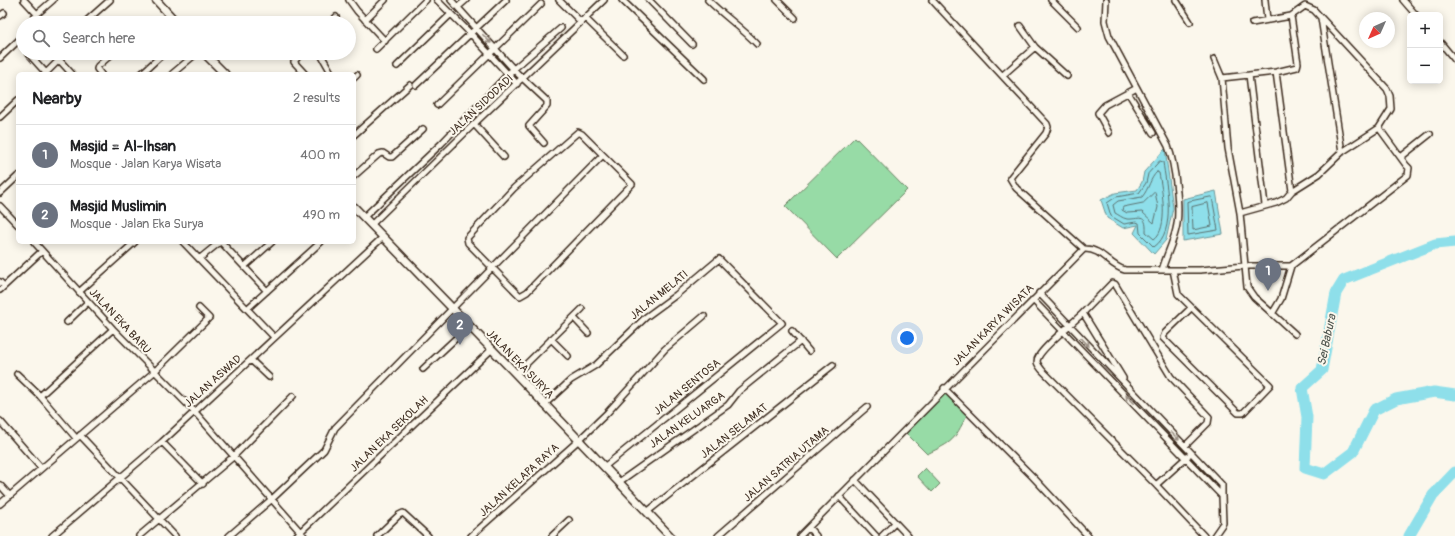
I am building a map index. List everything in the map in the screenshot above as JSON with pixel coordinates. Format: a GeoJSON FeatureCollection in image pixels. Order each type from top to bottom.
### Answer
{"type":"FeatureCollection","features":[{"type":"Feature","properties":{"kind":"street"},"geometry":{"type":"LineString","coordinates":[[24,0],[37,14],[53,0]]}},
{"type":"Feature","properties":{"kind":"street"},"geometry":{"type":"LineString","coordinates":[[92,16],[110,0]]}},
{"type":"Feature","properties":{"kind":"street"},"geometry":{"type":"LineString","coordinates":[[156,0],[171,16]]}},
{"type":"Feature","properties":{"kind":"street"},"geometry":{"type":"LineString","coordinates":[[349,0],[384,41]]}},
{"type":"Feature","properties":{"kind":"street"},"geometry":{"type":"LineString","coordinates":[[365,20],[385,0]]}},
{"type":"Feature","properties":{"kind":"street"},"geometry":{"type":"LineString","coordinates":[[376,49],[426,0]]}},
{"type":"Feature","properties":{"kind":"street"},"geometry":{"type":"LineString","coordinates":[[438,0],[470,32],[517,84]]}},
{"type":"Feature","properties":{"kind":"street"},"geometry":{"type":"LineString","coordinates":[[452,0],[514,70],[548,104],[529,126],[544,143]]}},
{"type":"Feature","properties":{"kind":"street"},"geometry":{"type":"LineString","coordinates":[[458,7],[466,0]]}},
{"type":"Feature","properties":{"kind":"street"},"geometry":{"type":"LineString","coordinates":[[416,85],[470,32],[506,0]]}},
{"type":"Feature","properties":{"kind":"street"},"geometry":{"type":"LineString","coordinates":[[559,0],[580,21]]}},
{"type":"Feature","properties":{"kind":"street","name":"JALAN SIDODADI"},"geometry":{"type":"LineString","coordinates":[[371,225],[580,21],[604,0]]}},
{"type":"Feature","properties":{"kind":"street"},"geometry":{"type":"LineString","coordinates":[[622,0],[704,79]]}},
{"type":"Feature","properties":{"kind":"street"},"geometry":{"type":"LineString","coordinates":[[649,0],[692,44]]}},
{"type":"Feature","properties":{"kind":"street"},"geometry":{"type":"LineString","coordinates":[[708,0],[723,14],[742,27],[757,44]]}},
{"type":"Feature","properties":{"kind":"street"},"geometry":{"type":"LineString","coordinates":[[777,0],[795,18]]}},
{"type":"Feature","properties":{"kind":"street"},"geometry":{"type":"LineString","coordinates":[[932,0],[1047,124],[1048,127],[1046,133],[1010,175],[1011,182],[1084,249],[1091,248],[1118,268],[1130,270],[1200,270],[1244,266],[1291,266]]}},
{"type":"Feature","properties":{"kind":"street"},"geometry":{"type":"LineString","coordinates":[[1051,0],[1078,27]]}},
{"type":"Feature","properties":{"kind":"street"},"geometry":{"type":"LineString","coordinates":[[1106,0],[1104,22],[1109,36],[1173,157],[1177,194],[1177,226],[1162,270]]}},
{"type":"Feature","properties":{"kind":"street"},"geometry":{"type":"LineString","coordinates":[[1176,0],[1190,22]]}},
{"type":"Feature","properties":{"kind":"street"},"geometry":{"type":"LineString","coordinates":[[1265,0],[1267,20]]}},
{"type":"Feature","properties":{"kind":"street"},"geometry":{"type":"LineString","coordinates":[[1403,0],[1413,12]]}},
{"type":"Feature","properties":{"kind":"street"},"geometry":{"type":"LineString","coordinates":[[437,105],[540,4]]}},
{"type":"Feature","properties":{"kind":"street"},"geometry":{"type":"LineString","coordinates":[[1240,213],[1286,198],[1292,191],[1318,174],[1342,152],[1379,128],[1391,109],[1390,96],[1387,89],[1314,10],[1306,6],[1291,16],[1252,23]]}},
{"type":"Feature","properties":{"kind":"street"},"geometry":{"type":"LineString","coordinates":[[397,66],[451,14]]}},
{"type":"Feature","properties":{"kind":"street"},"geometry":{"type":"LineString","coordinates":[[1222,78],[1276,72],[1295,68],[1298,64],[1291,16]]}},
{"type":"Feature","properties":{"kind":"street"},"geometry":{"type":"LineString","coordinates":[[1321,17],[1342,152]]}},
{"type":"Feature","properties":{"kind":"street"},"geometry":{"type":"LineString","coordinates":[[585,18],[623,55]]}},
{"type":"Feature","properties":{"kind":"street"},"geometry":{"type":"LineString","coordinates":[[1020,26],[1035,47],[1067,76]]}},
{"type":"Feature","properties":{"kind":"street"},"geometry":{"type":"LineString","coordinates":[[364,217],[441,144],[508,74],[561,28]]}},
{"type":"Feature","properties":{"kind":"street"},"geometry":{"type":"LineString","coordinates":[[0,58],[16,43]]}},
{"type":"Feature","properties":{"kind":"street"},"geometry":{"type":"LineString","coordinates":[[1443,46],[1455,60]]}},
{"type":"Feature","properties":{"kind":"street"},"geometry":{"type":"LineString","coordinates":[[1003,75],[1035,47]]}},
{"type":"Feature","properties":{"kind":"street"},"geometry":{"type":"LineString","coordinates":[[1214,59],[1222,78],[1228,148],[1240,213],[1244,266],[1250,292],[1295,334]]}},
{"type":"Feature","properties":{"kind":"street"},"geometry":{"type":"LineString","coordinates":[[34,60],[43,72]]}},
{"type":"Feature","properties":{"kind":"street"},"geometry":{"type":"LineString","coordinates":[[47,72],[59,60],[70,72]]}},
{"type":"Feature","properties":{"kind":"street"},"geometry":{"type":"LineString","coordinates":[[99,72],[97,69],[98,66],[105,60]]}},
{"type":"Feature","properties":{"kind":"street"},"geometry":{"type":"LineString","coordinates":[[142,72],[155,60]]}},
{"type":"Feature","properties":{"kind":"street"},"geometry":{"type":"LineString","coordinates":[[174,72],[189,60]]}},
{"type":"Feature","properties":{"kind":"street"},"geometry":{"type":"LineString","coordinates":[[211,60],[222,72]]}},
{"type":"Feature","properties":{"kind":"street"},"geometry":{"type":"LineString","coordinates":[[296,60],[294,62],[303,72]]}},
{"type":"Feature","properties":{"kind":"street"},"geometry":{"type":"LineString","coordinates":[[324,60],[331,72]]}},
{"type":"Feature","properties":{"kind":"street"},"geometry":{"type":"LineString","coordinates":[[1276,72],[1292,191]]}},
{"type":"Feature","properties":{"kind":"street"},"geometry":{"type":"LineString","coordinates":[[1249,75],[1265,206]]}},
{"type":"Feature","properties":{"kind":"street"},"geometry":{"type":"LineString","coordinates":[[356,133],[410,85]]}},
{"type":"Feature","properties":{"kind":"street"},"geometry":{"type":"LineString","coordinates":[[1109,133],[1098,113],[1105,105],[1129,94],[1137,88]]}},
{"type":"Feature","properties":{"kind":"street"},"geometry":{"type":"LineString","coordinates":[[1129,94],[1153,134]]}},
{"type":"Feature","properties":{"kind":"street"},"geometry":{"type":"LineString","coordinates":[[0,118],[16,102]]}},
{"type":"Feature","properties":{"kind":"street"},"geometry":{"type":"LineString","coordinates":[[474,124],[504,157]]}},
{"type":"Feature","properties":{"kind":"street"},"geometry":{"type":"LineString","coordinates":[[1272,314],[1281,299],[1291,266],[1408,175],[1409,168],[1379,128]]}},
{"type":"Feature","properties":{"kind":"street"},"geometry":{"type":"LineString","coordinates":[[356,174],[379,154],[383,153],[389,157],[392,157],[423,129]]}},
{"type":"Feature","properties":{"kind":"street"},"geometry":{"type":"LineString","coordinates":[[578,132],[632,184],[528,292],[520,296],[490,268],[466,241],[467,238],[514,188],[578,132]]}},
{"type":"Feature","properties":{"kind":"street"},"geometry":{"type":"LineString","coordinates":[[1401,157],[1430,134]]}},
{"type":"Feature","properties":{"kind":"street"},"geometry":{"type":"LineString","coordinates":[[229,536],[272,499],[324,450],[336,428],[490,268],[603,155]]}},
{"type":"Feature","properties":{"kind":"street"},"geometry":{"type":"LineString","coordinates":[[0,193],[16,178]]}},
{"type":"Feature","properties":{"kind":"street"},"geometry":{"type":"LineString","coordinates":[[0,206],[16,223]]}},
{"type":"Feature","properties":{"kind":"street","name":"JALAN EKA SURYA"},"geometry":{"type":"LineString","coordinates":[[356,210],[516,374],[670,536]]}},
{"type":"Feature","properties":{"kind":"street","name":"JALAN ASWAD"},"geometry":{"type":"LineString","coordinates":[[52,536],[162,442],[251,360],[274,336],[383,237]]}},
{"type":"Feature","properties":{"kind":"street","name":"JALAN EKA BARU"},"geometry":{"type":"LineString","coordinates":[[36,244],[113,329],[194,412],[272,499],[300,535]]}},
{"type":"Feature","properties":{"kind":"street"},"geometry":{"type":"LineString","coordinates":[[79,292],[132,244]]}},
{"type":"Feature","properties":{"kind":"street"},"geometry":{"type":"LineString","coordinates":[[185,244],[274,336]]}},
{"type":"Feature","properties":{"kind":"street"},"geometry":{"type":"LineString","coordinates":[[199,259],[218,244]]}},
{"type":"Feature","properties":{"kind":"street"},"geometry":{"type":"LineString","coordinates":[[222,244],[245,266],[267,291]]}},
{"type":"Feature","properties":{"kind":"street"},"geometry":{"type":"LineString","coordinates":[[245,266],[270,244]]}},
{"type":"Feature","properties":{"kind":"street"},"geometry":{"type":"LineString","coordinates":[[248,308],[319,244]]}},
{"type":"Feature","properties":{"kind":"street","name":"JALAN KARYA WISATA"},"geometry":{"type":"LineString","coordinates":[[800,536],[944,388],[1084,249]]}},
{"type":"Feature","properties":{"kind":"street"},"geometry":{"type":"LineString","coordinates":[[0,282],[2,288],[42,251]]}},
{"type":"Feature","properties":{"kind":"street","name":"JALAN MELATI"},"geometry":{"type":"LineString","coordinates":[[544,405],[571,380],[596,365],[646,316],[676,295],[719,259],[782,323]]}},
{"type":"Feature","properties":{"kind":"street"},"geometry":{"type":"LineString","coordinates":[[1173,270],[1178,294],[1270,385],[1243,413],[1238,413],[1163,338],[1165,333],[1191,308]]}},
{"type":"Feature","properties":{"kind":"street"},"geometry":{"type":"LineString","coordinates":[[1185,446],[1208,423],[1209,417],[1171,377],[1115,284],[1112,283],[1040,355],[1037,365],[1204,536]]}},
{"type":"Feature","properties":{"kind":"street"},"geometry":{"type":"LineString","coordinates":[[1039,293],[1222,485],[1223,523],[1214,536]]}},
{"type":"Feature","properties":{"kind":"street"},"geometry":{"type":"LineString","coordinates":[[1033,300],[1065,331],[1222,496]]}},
{"type":"Feature","properties":{"kind":"street"},"geometry":{"type":"LineString","coordinates":[[67,322],[88,302]]}},
{"type":"Feature","properties":{"kind":"street"},"geometry":{"type":"LineString","coordinates":[[0,504],[154,372],[209,318],[199,308]]}},
{"type":"Feature","properties":{"kind":"street"},"geometry":{"type":"LineString","coordinates":[[516,374],[582,309]]}},
{"type":"Feature","properties":{"kind":"street"},"geometry":{"type":"LineString","coordinates":[[1083,312],[1128,386]]}},
{"type":"Feature","properties":{"kind":"street","name":"JALAN KELAPA RAYA"},"geometry":{"type":"LineString","coordinates":[[471,536],[579,440],[607,413],[665,349],[704,316]]}},
{"type":"Feature","properties":{"kind":"street"},"geometry":{"type":"LineString","coordinates":[[574,318],[588,333]]}},
{"type":"Feature","properties":{"kind":"street","name":"JALAN SENTOSA"},"geometry":{"type":"LineString","coordinates":[[604,467],[782,323]]}},
{"type":"Feature","properties":{"kind":"street"},"geometry":{"type":"LineString","coordinates":[[423,369],[469,326]]}},
{"type":"Feature","properties":{"kind":"street"},"geometry":{"type":"LineString","coordinates":[[40,396],[113,329]]}},
{"type":"Feature","properties":{"kind":"street"},"geometry":{"type":"LineString","coordinates":[[792,331],[809,351]]}},
{"type":"Feature","properties":{"kind":"street"},"geometry":{"type":"LineString","coordinates":[[551,338],[568,356]]}},
{"type":"Feature","properties":{"kind":"street","name":"JALAN KELUARGA"},"geometry":{"type":"LineString","coordinates":[[618,482],[728,405],[739,391],[801,341]]}},
{"type":"Feature","properties":{"kind":"street","name":"JALAN EKA SEKOLAH"},"geometry":{"type":"LineString","coordinates":[[300,535],[491,350]]}},
{"type":"Feature","properties":{"kind":"street"},"geometry":{"type":"LineString","coordinates":[[251,360],[269,377]]}},
{"type":"Feature","properties":{"kind":"street","name":"JALAN SELAMAT"},"geometry":{"type":"LineString","coordinates":[[648,512],[833,365]]}},
{"type":"Feature","properties":{"kind":"street"},"geometry":{"type":"LineString","coordinates":[[17,374],[175,536]]}},
{"type":"Feature","properties":{"kind":"street"},"geometry":{"type":"LineString","coordinates":[[944,388],[1033,477],[1088,536]]}},
{"type":"Feature","properties":{"kind":"street"},"geometry":{"type":"LineString","coordinates":[[139,536],[203,484],[233,457],[293,396]]}},
{"type":"Feature","properties":{"kind":"street","name":"JALAN SATRIA UTAMA"},"geometry":{"type":"LineString","coordinates":[[718,536],[867,407]]}},
{"type":"Feature","properties":{"kind":"street"},"geometry":{"type":"LineString","coordinates":[[0,421],[41,468]]}},
{"type":"Feature","properties":{"kind":"street"},"geometry":{"type":"LineString","coordinates":[[162,442],[203,484]]}},
{"type":"Feature","properties":{"kind":"street"},"geometry":{"type":"LineString","coordinates":[[1156,486],[1191,453]]}},
{"type":"Feature","properties":{"kind":"street"},"geometry":{"type":"LineString","coordinates":[[855,480],[908,536]]}},
{"type":"Feature","properties":{"kind":"street"},"geometry":{"type":"LineString","coordinates":[[0,485],[10,496]]}},
{"type":"Feature","properties":{"kind":"street"},"geometry":{"type":"LineString","coordinates":[[839,496],[876,536]]}},
{"type":"Feature","properties":{"kind":"street"},"geometry":{"type":"LineString","coordinates":[[377,536],[402,514],[407,515],[428,536]]}},
{"type":"Feature","properties":{"kind":"street"},"geometry":{"type":"LineString","coordinates":[[552,536],[569,520]]}},
{"type":"Feature","properties":{"kind":"street"},"geometry":{"type":"LineString","coordinates":[[882,536],[895,523]]}},
{"type":"Feature","properties":{"kind":"street"},"geometry":{"type":"LineString","coordinates":[[809,528],[816,536]]}},
{"type":"Feature","properties":{"kind":"green space"},"geometry":{"type":"Polygon","coordinates":[[[855,137],[907,190],[837,259],[785,206],[855,137]]]}},
{"type":"Feature","properties":{"kind":"green space"},"geometry":{"type":"Polygon","coordinates":[[[945,393],[967,415],[959,431],[952,440],[927,454],[905,432],[945,393]]]}},
{"type":"Feature","properties":{"kind":"green space"},"geometry":{"type":"Polygon","coordinates":[[[925,468],[940,484],[932,492],[917,476],[925,468]]]}},
{"type":"Feature","properties":{"kind":"water"},"geometry":{"type":"Polygon","coordinates":[[[1165,149],[1173,208],[1166,240],[1154,254],[1134,233],[1138,225],[1123,228],[1107,218],[1101,200],[1115,193],[1137,190],[1142,182],[1144,172],[1165,149]]]}},
{"type":"Feature","properties":{"kind":"water"},"geometry":{"type":"Polygon","coordinates":[[[1216,191],[1223,234],[1183,241],[1183,199],[1216,191]]]}},
{"type":"Feature","properties":{"kind":"waterway","name":"Sei Babura"},"geometry":{"type":"LineString","coordinates":[[1455,242],[1435,244],[1344,280],[1336,293],[1322,370],[1302,388],[1307,417],[1305,468],[1324,474],[1353,452],[1374,410],[1396,399],[1434,392],[1455,395]]}},
{"type":"Feature","properties":{"kind":"waterway","name":"Sei Babura"},"geometry":{"type":"LineString","coordinates":[[1409,536],[1433,495],[1455,472]]}},
{"type":"Feature","properties":{"kind":"place","name":"Masjid = Al-Ihsan"},"geometry":{"type":"Point","coordinates":[1268,291]}},
{"type":"Feature","properties":{"kind":"place","name":"Masjid Muslimin"},"geometry":{"type":"Point","coordinates":[460,345]}}]}
